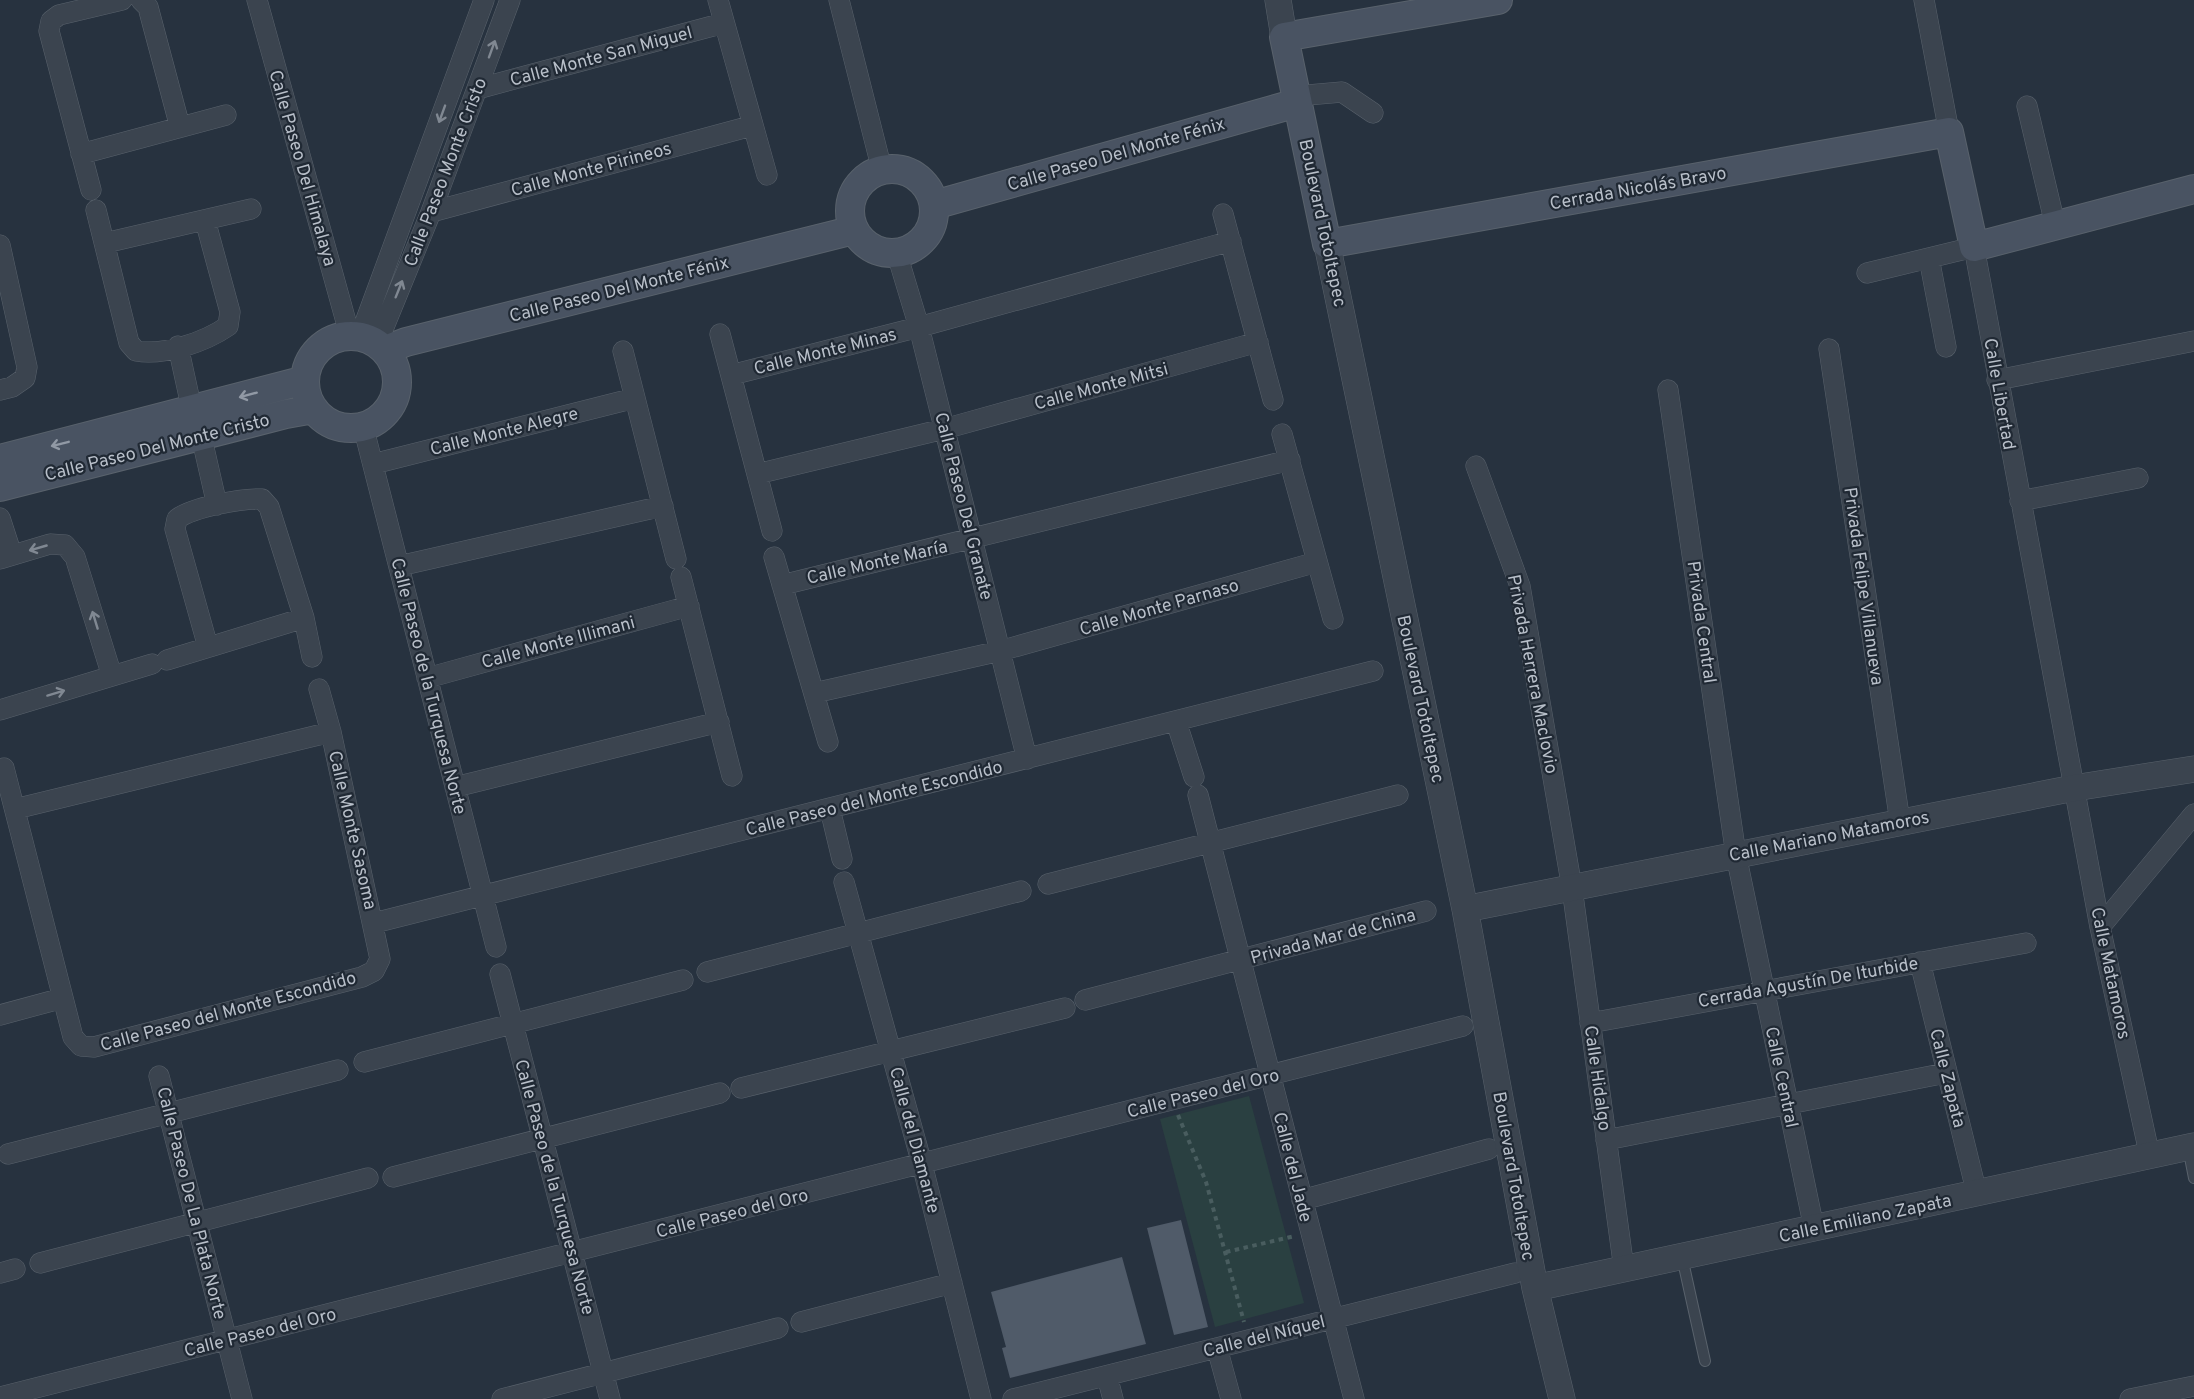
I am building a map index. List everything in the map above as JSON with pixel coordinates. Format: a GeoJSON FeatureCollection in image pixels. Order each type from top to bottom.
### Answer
{"type":"FeatureCollection","features":[{"type":"Feature","properties":{"kind":"main road"},"geometry":{"type":"LineString","coordinates":[[1284,36],[1498,0]]}},
{"type":"Feature","properties":{"kind":"main road","name":"Boulevard Totoltepec"},"geometry":{"type":"LineString","coordinates":[[1284,36],[1327,244]]}},
{"type":"Feature","properties":{"kind":"main road","name":"Calle Paseo Del Monte Fénix"},"geometry":{"type":"LineString","coordinates":[[934,205],[1297,100]]}},
{"type":"Feature","properties":{"kind":"main road","name":"Cerrada Nicolás Bravo"},"geometry":{"type":"LineString","coordinates":[[1327,244],[1949,132]]}},
{"type":"Feature","properties":{"kind":"main road","name":"Calle Libertad"},"geometry":{"type":"LineString","coordinates":[[1949,132],[1974,247]]}},
{"type":"Feature","properties":{"kind":"main road"},"geometry":{"type":"LineString","coordinates":[[896,169],[909,172],[922,180],[930,191],[934,205],[934,218],[930,232],[910,250],[897,254],[871,249],[854,230],[850,205],[854,193],[870,175],[882,170],[896,169]]}},
{"type":"Feature","properties":{"kind":"main road"},"geometry":{"type":"LineString","coordinates":[[1974,247],[2194,189]]}},
{"type":"Feature","properties":{"kind":"main road","name":"Calle Paseo Del Monte Fénix"},"geometry":{"type":"LineString","coordinates":[[368,341],[406,342],[854,230]]}},
{"type":"Feature","properties":{"kind":"main road"},"geometry":{"type":"LineString","coordinates":[[336,338],[368,341],[393,363],[397,377],[396,392],[390,406],[381,417],[363,426],[338,426],[325,420],[308,400],[305,380],[307,366],[319,349],[336,338]]}},
{"type":"Feature","properties":{"kind":"main road","name":"Calle Paseo Del Monte Cristo"},"geometry":{"type":"LineString","coordinates":[[0,487],[197,423],[305,380]]}},
{"type":"Feature","properties":{"kind":"main road","name":"Calle Paseo Del Monte Cristo"},"geometry":{"type":"LineString","coordinates":[[0,459],[197,423],[314,409]]}},
{"type":"Feature","properties":{"kind":"street"},"geometry":{"type":"LineString","coordinates":[[141,0],[148,8],[180,127]]}},
{"type":"Feature","properties":{"kind":"street","name":"Calle Paseo Del Himalaya"},"geometry":{"type":"LineString","coordinates":[[257,0],[368,341]]}},
{"type":"Feature","properties":{"kind":"street","name":"Calle Paseo Monte Cristo"},"geometry":{"type":"LineString","coordinates":[[368,341],[484,0]]}},
{"type":"Feature","properties":{"kind":"street","name":"Calle Paseo Monte Cristo"},"geometry":{"type":"LineString","coordinates":[[368,341],[431,212],[510,0]]}},
{"type":"Feature","properties":{"kind":"street"},"geometry":{"type":"LineString","coordinates":[[718,0],[751,126],[767,175]]}},
{"type":"Feature","properties":{"kind":"street"},"geometry":{"type":"LineString","coordinates":[[839,0],[882,170]]}},
{"type":"Feature","properties":{"kind":"street","name":"Boulevard Totoltepec"},"geometry":{"type":"LineString","coordinates":[[1278,0],[1284,36]]}},
{"type":"Feature","properties":{"kind":"street","name":"Calle Libertad"},"geometry":{"type":"LineString","coordinates":[[1924,0],[1949,132]]}},
{"type":"Feature","properties":{"kind":"street"},"geometry":{"type":"LineString","coordinates":[[91,190],[49,31],[51,21],[59,15],[115,1]]}},
{"type":"Feature","properties":{"kind":"street","name":"Calle Monte San Miguel"},"geometry":{"type":"LineString","coordinates":[[477,89],[724,23]]}},
{"type":"Feature","properties":{"kind":"street"},"geometry":{"type":"LineString","coordinates":[[1297,100],[1342,92],[1373,113]]}},
{"type":"Feature","properties":{"kind":"street"},"geometry":{"type":"LineString","coordinates":[[2027,106],[2055,224]]}},
{"type":"Feature","properties":{"kind":"street"},"geometry":{"type":"LineString","coordinates":[[81,154],[226,115]]}},
{"type":"Feature","properties":{"kind":"street","name":"Calle Monte Pirineos"},"geometry":{"type":"LineString","coordinates":[[431,212],[751,126]]}},
{"type":"Feature","properties":{"kind":"street"},"geometry":{"type":"LineString","coordinates":[[105,243],[251,209]]}},
{"type":"Feature","properties":{"kind":"street"},"geometry":{"type":"LineString","coordinates":[[96,210],[129,343],[136,351],[150,353],[214,335],[228,326],[230,312],[205,220]]}},
{"type":"Feature","properties":{"kind":"street"},"geometry":{"type":"LineString","coordinates":[[1223,214],[1273,400]]}},
{"type":"Feature","properties":{"kind":"street"},"geometry":{"type":"LineString","coordinates":[[919,327],[1231,242]]}},
{"type":"Feature","properties":{"kind":"street","name":"Boulevard Totoltepec"},"geometry":{"type":"LineString","coordinates":[[1327,244],[1465,909],[1525,1280],[1562,1399]]}},
{"type":"Feature","properties":{"kind":"street"},"geometry":{"type":"LineString","coordinates":[[0,245],[3,272],[27,367],[25,378],[12,387],[0,390]]}},
{"type":"Feature","properties":{"kind":"street"},"geometry":{"type":"LineString","coordinates":[[1867,273],[1974,247]]}},
{"type":"Feature","properties":{"kind":"street","name":"Calle Libertad"},"geometry":{"type":"LineString","coordinates":[[1974,247],[1996,380],[2074,788]]}},
{"type":"Feature","properties":{"kind":"street","name":"Calle Paseo Del Granate"},"geometry":{"type":"LineString","coordinates":[[897,254],[919,327],[1027,759]]}},
{"type":"Feature","properties":{"kind":"street"},"geometry":{"type":"LineString","coordinates":[[1929,258],[1946,347]]}},
{"type":"Feature","properties":{"kind":"street","name":"Calle Monte Minas"},"geometry":{"type":"LineString","coordinates":[[731,375],[919,327]]}},
{"type":"Feature","properties":{"kind":"street"},"geometry":{"type":"LineString","coordinates":[[720,334],[771,531]]}},
{"type":"Feature","properties":{"kind":"street"},"geometry":{"type":"LineString","coordinates":[[1996,380],[2194,341]]}},
{"type":"Feature","properties":{"kind":"street","name":"Calle Monte Mitsi"},"geometry":{"type":"LineString","coordinates":[[944,429],[1258,342]]}},
{"type":"Feature","properties":{"kind":"street"},"geometry":{"type":"LineString","coordinates":[[178,346],[217,505]]}},
{"type":"Feature","properties":{"kind":"street","name":"Privada Felipe Villanueva"},"geometry":{"type":"LineString","coordinates":[[1829,349],[1900,822]]}},
{"type":"Feature","properties":{"kind":"street"},"geometry":{"type":"LineString","coordinates":[[623,351],[732,776]]}},
{"type":"Feature","properties":{"kind":"street","name":"Privada Central"},"geometry":{"type":"LineString","coordinates":[[1668,390],[1736,855]]}},
{"type":"Feature","properties":{"kind":"street","name":"Calle Monte Alegre"},"geometry":{"type":"LineString","coordinates":[[373,464],[635,398]]}},
{"type":"Feature","properties":{"kind":"street","name":"Calle Paseo de la Turquesa Norte"},"geometry":{"type":"LineString","coordinates":[[363,426],[496,947]]}},
{"type":"Feature","properties":{"kind":"street"},"geometry":{"type":"LineString","coordinates":[[757,474],[944,429]]}},
{"type":"Feature","properties":{"kind":"street"},"geometry":{"type":"LineString","coordinates":[[1282,434],[1333,619]]}},
{"type":"Feature","properties":{"kind":"street"},"geometry":{"type":"LineString","coordinates":[[972,540],[1290,460]]}},
{"type":"Feature","properties":{"kind":"street","name":"Privada Herrera Maclovio"},"geometry":{"type":"LineString","coordinates":[[1476,466],[1520,586],[1572,888]]}},
{"type":"Feature","properties":{"kind":"street"},"geometry":{"type":"LineString","coordinates":[[2020,501],[2138,478]]}},
{"type":"Feature","properties":{"kind":"street"},"geometry":{"type":"LineString","coordinates":[[208,647],[175,529],[177,519],[184,514],[217,505],[250,498],[262,499],[269,507],[304,618],[312,657]]}},
{"type":"Feature","properties":{"kind":"street"},"geometry":{"type":"LineString","coordinates":[[399,566],[663,506]]}},
{"type":"Feature","properties":{"kind":"street"},"geometry":{"type":"LineString","coordinates":[[0,518],[6,557],[50,544],[65,544],[75,557],[112,676]]}},
{"type":"Feature","properties":{"kind":"street","name":"Calle Monte María"},"geometry":{"type":"LineString","coordinates":[[782,585],[972,540]]}},
{"type":"Feature","properties":{"kind":"street"},"geometry":{"type":"LineString","coordinates":[[774,557],[828,742]]}},
{"type":"Feature","properties":{"kind":"street","name":"Calle Monte Parnaso"},"geometry":{"type":"LineString","coordinates":[[1000,651],[1317,562]]}},
{"type":"Feature","properties":{"kind":"street","name":"Calle Monte Illimani"},"geometry":{"type":"LineString","coordinates":[[427,678],[689,606]]}},
{"type":"Feature","properties":{"kind":"street"},"geometry":{"type":"LineString","coordinates":[[0,710],[304,618]]}},
{"type":"Feature","properties":{"kind":"street"},"geometry":{"type":"LineString","coordinates":[[814,693],[1000,651]]}},
{"type":"Feature","properties":{"kind":"street","name":"Calle Paseo del Monte Escondido"},"geometry":{"type":"LineString","coordinates":[[374,923],[1373,671]]}},
{"type":"Feature","properties":{"kind":"street","name":"Calle Monte Sasoma"},"geometry":{"type":"LineString","coordinates":[[319,689],[332,732],[374,923],[380,959],[374,970]]}},
{"type":"Feature","properties":{"kind":"street","name":"Calle del Jade"},"geometry":{"type":"LineString","coordinates":[[1176,721],[1196,786],[1354,1399]]}},
{"type":"Feature","properties":{"kind":"street"},"geometry":{"type":"LineString","coordinates":[[455,787],[719,722]]}},
{"type":"Feature","properties":{"kind":"street"},"geometry":{"type":"LineString","coordinates":[[15,809],[332,732]]}},
{"type":"Feature","properties":{"kind":"street"},"geometry":{"type":"LineString","coordinates":[[0,1016],[63,998],[4,768]]}},
{"type":"Feature","properties":{"kind":"street","name":"Calle Mariano Matamoros"},"geometry":{"type":"LineString","coordinates":[[1465,909],[2074,788],[2194,769]]}},
{"type":"Feature","properties":{"kind":"street","name":"Calle Matamoros"},"geometry":{"type":"LineString","coordinates":[[2074,788],[2100,927],[2150,1157]]}},
{"type":"Feature","properties":{"kind":"street"},"geometry":{"type":"LineString","coordinates":[[1048,884],[1398,795]]}},
{"type":"Feature","properties":{"kind":"street"},"geometry":{"type":"LineString","coordinates":[[830,808],[842,859]]}},
{"type":"Feature","properties":{"kind":"street"},"geometry":{"type":"LineString","coordinates":[[2100,927],[2194,814]]}},
{"type":"Feature","properties":{"kind":"street","name":"Calle Central"},"geometry":{"type":"LineString","coordinates":[[1736,855],[1814,1228]]}},
{"type":"Feature","properties":{"kind":"street","name":"Calle del Diamante"},"geometry":{"type":"LineString","coordinates":[[844,882],[922,1164],[952,1283],[977,1398]]}},
{"type":"Feature","properties":{"kind":"street","name":"Calle Hidalgo"},"geometry":{"type":"LineString","coordinates":[[1572,888],[1624,1269]]}},
{"type":"Feature","properties":{"kind":"street"},"geometry":{"type":"LineString","coordinates":[[707,972],[1021,891]]}},
{"type":"Feature","properties":{"kind":"street","name":"Privada Mar de China"},"geometry":{"type":"LineString","coordinates":[[1085,1000],[1426,911]]}},
{"type":"Feature","properties":{"kind":"street","name":"Cerrada Agustín De Iturbide"},"geometry":{"type":"LineString","coordinates":[[1590,1023],[2026,943]]}},
{"type":"Feature","properties":{"kind":"street","name":"Calle Zapata"},"geometry":{"type":"LineString","coordinates":[[1920,962],[1977,1194]]}},
{"type":"Feature","properties":{"kind":"street","name":"Calle Paseo del Monte Escondido"},"geometry":{"type":"LineString","coordinates":[[63,998],[73,1037],[81,1046],[94,1047],[362,977],[374,970]]}},
{"type":"Feature","properties":{"kind":"street","name":"Calle Paseo de la Turquesa Norte"},"geometry":{"type":"LineString","coordinates":[[500,974],[610,1399]]}},
{"type":"Feature","properties":{"kind":"street"},"geometry":{"type":"LineString","coordinates":[[364,1062],[512,1022],[683,980]]}},
{"type":"Feature","properties":{"kind":"street"},"geometry":{"type":"LineString","coordinates":[[741,1088],[1065,1008]]}},
{"type":"Feature","properties":{"kind":"street","name":"Calle Paseo del Oro"},"geometry":{"type":"LineString","coordinates":[[12,1396],[1463,1026]]}},
{"type":"Feature","properties":{"kind":"street"},"geometry":{"type":"LineString","coordinates":[[8,1154],[338,1070]]}},
{"type":"Feature","properties":{"kind":"street"},"geometry":{"type":"LineString","coordinates":[[1606,1140],[1946,1073]]}},
{"type":"Feature","properties":{"kind":"street","name":"Calle Paseo De La Plata Norte"},"geometry":{"type":"LineString","coordinates":[[159,1076],[242,1399]]}},
{"type":"Feature","properties":{"kind":"street"},"geometry":{"type":"LineString","coordinates":[[393,1177],[543,1141],[720,1093]]}},
{"type":"Feature","properties":{"kind":"street","name":"Calle Emiliano Zapata"},"geometry":{"type":"LineString","coordinates":[[1525,1280],[1624,1269],[2150,1157],[2191,1146]]}},
{"type":"Feature","properties":{"kind":"street"},"geometry":{"type":"LineString","coordinates":[[1302,1200],[1489,1149]]}},
{"type":"Feature","properties":{"kind":"street"},"geometry":{"type":"LineString","coordinates":[[40,1263],[368,1179]]}},
{"type":"Feature","properties":{"kind":"street","name":"Calle del Níquel"},"geometry":{"type":"LineString","coordinates":[[1013,1399],[1332,1319],[1525,1280]]}},
{"type":"Feature","properties":{"kind":"street"},"geometry":{"type":"LineString","coordinates":[[801,1322],[952,1283]]}},
{"type":"Feature","properties":{"kind":"street"},"geometry":{"type":"LineString","coordinates":[[502,1399],[778,1328]]}},
{"type":"Feature","properties":{"kind":"street"},"geometry":{"type":"LineString","coordinates":[[1217,1348],[1231,1399]]}},
{"type":"Feature","properties":{"kind":"street"},"geometry":{"type":"LineString","coordinates":[[1107,1376],[1113,1399]]}},
{"type":"Feature","properties":{"kind":"street"},"geometry":{"type":"LineString","coordinates":[[2130,1399],[2151,1397],[2194,1386]]}},
{"type":"Feature","properties":{"kind":"lane"},"geometry":{"type":"LineString","coordinates":[[2191,1146],[2194,1178]]}},
{"type":"Feature","properties":{"kind":"lane"},"geometry":{"type":"LineString","coordinates":[[1682,1256],[1705,1361]]}},
{"type":"Feature","properties":{"kind":"path"},"geometry":{"type":"LineString","coordinates":[[1173,1101],[1184,1134],[1206,1182],[1249,1340]]}},
{"type":"Feature","properties":{"kind":"path"},"geometry":{"type":"LineString","coordinates":[[1226,1252],[1310,1232]]}},
{"type":"Feature","properties":{"kind":"green space"},"geometry":{"type":"Polygon","coordinates":[[[1249,1096],[1304,1303],[1215,1327],[1160,1119],[1249,1096]]]}},
{"type":"Feature","properties":{"kind":"building"},"geometry":{"type":"Polygon","coordinates":[[[1181,1220],[1208,1327],[1174,1335],[1147,1228],[1181,1220]]]}},
{"type":"Feature","properties":{"kind":"building"},"geometry":{"type":"Polygon","coordinates":[[[1122,1257],[1146,1344],[1010,1378],[1002,1348],[1006,1347],[991,1292],[1122,1257]]]}}]}
